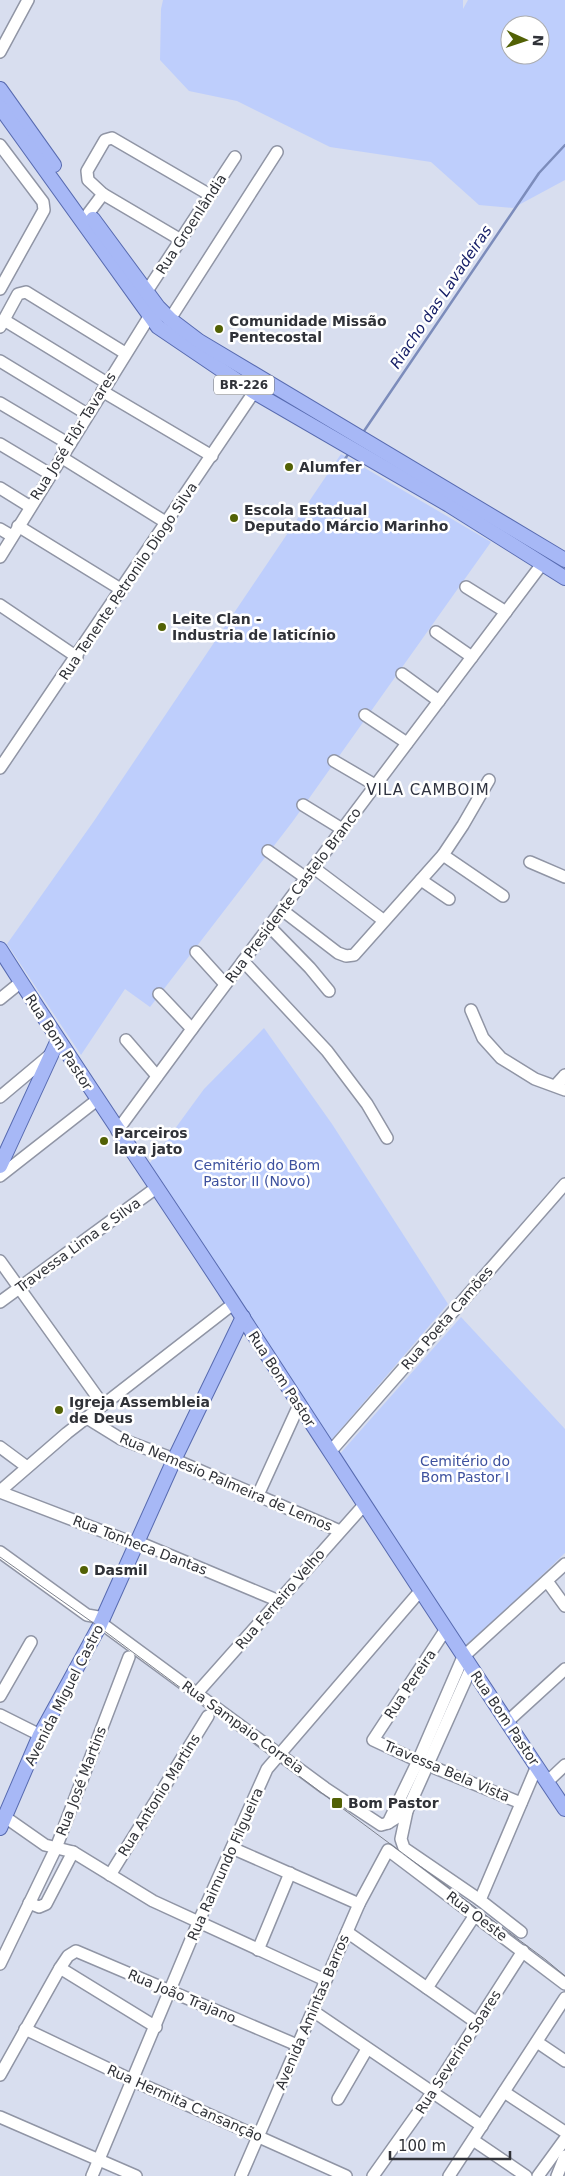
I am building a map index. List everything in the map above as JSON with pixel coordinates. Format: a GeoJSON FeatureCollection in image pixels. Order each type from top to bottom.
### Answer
{"type":"FeatureCollection","features":[{"type":"Feature","properties":{"kind":"main road","name":"BR-226"},"geometry":{"type":"LineString","coordinates":[[0,90],[88,214],[170,319],[204,344],[565,560]]}},
{"type":"Feature","properties":{"kind":"main road","name":"BR-226"},"geometry":{"type":"LineString","coordinates":[[0,107],[75,210],[149,317],[158,326],[254,392],[456,509],[565,578]]}},
{"type":"Feature","properties":{"kind":"main road","name":"Rua Bom Pastor"},"geometry":{"type":"LineString","coordinates":[[0,950],[117,1131],[238,1311],[565,1809]]}},
{"type":"Feature","properties":{"kind":"main road"},"geometry":{"type":"LineString","coordinates":[[0,1166],[58,1040]]}},
{"type":"Feature","properties":{"kind":"main road","name":"Avenida Miguel Castro"},"geometry":{"type":"LineString","coordinates":[[2,1822],[40,1735],[104,1609],[170,1458],[225,1344],[238,1311]]}},
{"type":"Feature","properties":{"kind":"street"},"geometry":{"type":"LineString","coordinates":[[0,52],[28,0]]}},
{"type":"Feature","properties":{"kind":"street"},"geometry":{"type":"LineString","coordinates":[[181,240],[103,194],[90,183],[87,171],[105,140],[112,138],[210,195]]}},
{"type":"Feature","properties":{"kind":"street"},"geometry":{"type":"LineString","coordinates":[[0,145],[43,202],[44,210],[0,289]]}},
{"type":"Feature","properties":{"kind":"street"},"geometry":{"type":"LineString","coordinates":[[170,319],[277,152]]}},
{"type":"Feature","properties":{"kind":"street","name":"Rua Groenlândia"},"geometry":{"type":"LineString","coordinates":[[147,291],[235,158]]}},
{"type":"Feature","properties":{"kind":"street"},"geometry":{"type":"LineString","coordinates":[[88,214],[103,194]]}},
{"type":"Feature","properties":{"kind":"street"},"geometry":{"type":"LineString","coordinates":[[125,353],[26,292],[18,294],[2,324],[212,456]]}},
{"type":"Feature","properties":{"kind":"street","name":"Rua José Flôr Tavares"},"geometry":{"type":"LineString","coordinates":[[0,557],[87,414],[149,317]]}},
{"type":"Feature","properties":{"kind":"street"},"geometry":{"type":"LineString","coordinates":[[0,361],[87,414]]}},
{"type":"Feature","properties":{"kind":"street","name":"Rua Tenente Petronilo Diogo Silva"},"geometry":{"type":"LineString","coordinates":[[0,768],[13,759],[76,656],[254,392]]}},
{"type":"Feature","properties":{"kind":"street"},"geometry":{"type":"LineString","coordinates":[[0,403],[69,444]]}},
{"type":"Feature","properties":{"kind":"street"},"geometry":{"type":"LineString","coordinates":[[0,444],[50,474]]}},
{"type":"Feature","properties":{"kind":"street"},"geometry":{"type":"LineString","coordinates":[[61,457],[167,523]]}},
{"type":"Feature","properties":{"kind":"street"},"geometry":{"type":"LineString","coordinates":[[0,488],[30,506]]}},
{"type":"Feature","properties":{"kind":"street"},"geometry":{"type":"LineString","coordinates":[[0,529],[15,531],[122,590]]}},
{"type":"Feature","properties":{"kind":"street","name":"Rua Presidente Castelo Branco"},"geometry":{"type":"LineString","coordinates":[[117,1131],[225,984],[542,564]]}},
{"type":"Feature","properties":{"kind":"street"},"geometry":{"type":"LineString","coordinates":[[466,587],[506,612]]}},
{"type":"Feature","properties":{"kind":"street"},"geometry":{"type":"LineString","coordinates":[[0,605],[76,656]]}},
{"type":"Feature","properties":{"kind":"street"},"geometry":{"type":"LineString","coordinates":[[436,632],[472,657]]}},
{"type":"Feature","properties":{"kind":"street"},"geometry":{"type":"LineString","coordinates":[[402,674],[438,701]]}},
{"type":"Feature","properties":{"kind":"street"},"geometry":{"type":"LineString","coordinates":[[365,715],[407,743]]}},
{"type":"Feature","properties":{"kind":"street"},"geometry":{"type":"LineString","coordinates":[[334,761],[375,786]]}},
{"type":"Feature","properties":{"kind":"street"},"geometry":{"type":"LineString","coordinates":[[282,910],[338,953],[346,956],[354,955],[443,855],[489,780]]}},
{"type":"Feature","properties":{"kind":"street"},"geometry":{"type":"LineString","coordinates":[[303,805],[342,829]]}},
{"type":"Feature","properties":{"kind":"street"},"geometry":{"type":"LineString","coordinates":[[268,851],[306,878]]}},
{"type":"Feature","properties":{"kind":"street"},"geometry":{"type":"LineString","coordinates":[[443,855],[503,896]]}},
{"type":"Feature","properties":{"kind":"street"},"geometry":{"type":"LineString","coordinates":[[530,862],[565,877]]}},
{"type":"Feature","properties":{"kind":"street"},"geometry":{"type":"LineString","coordinates":[[314,868],[384,920]]}},
{"type":"Feature","properties":{"kind":"street"},"geometry":{"type":"LineString","coordinates":[[421,880],[449,899]]}},
{"type":"Feature","properties":{"kind":"street"},"geometry":{"type":"LineString","coordinates":[[269,926],[310,968],[329,991]]}},
{"type":"Feature","properties":{"kind":"street"},"geometry":{"type":"LineString","coordinates":[[196,952],[225,984]]}},
{"type":"Feature","properties":{"kind":"street"},"geometry":{"type":"LineString","coordinates":[[243,961],[327,1050],[367,1104],[387,1138]]}},
{"type":"Feature","properties":{"kind":"street"},"geometry":{"type":"LineString","coordinates":[[0,999],[21,982]]}},
{"type":"Feature","properties":{"kind":"street"},"geometry":{"type":"LineString","coordinates":[[159,994],[192,1029]]}},
{"type":"Feature","properties":{"kind":"street"},"geometry":{"type":"LineString","coordinates":[[471,1010],[483,1038],[501,1058],[536,1079],[561,1087],[565,1075]]}},
{"type":"Feature","properties":{"kind":"street"},"geometry":{"type":"LineString","coordinates":[[126,1040],[157,1076]]}},
{"type":"Feature","properties":{"kind":"street"},"geometry":{"type":"LineString","coordinates":[[0,1097],[51,1054]]}},
{"type":"Feature","properties":{"kind":"street"},"geometry":{"type":"LineString","coordinates":[[0,1176],[97,1100]]}},
{"type":"Feature","properties":{"kind":"street","name":"Rua Poeta Camões"},"geometry":{"type":"LineString","coordinates":[[330,1452],[565,1184]]}},
{"type":"Feature","properties":{"kind":"street","name":"Travessa Lima e Silva"},"geometry":{"type":"LineString","coordinates":[[0,1302],[156,1188]]}},
{"type":"Feature","properties":{"kind":"street"},"geometry":{"type":"LineString","coordinates":[[0,1262],[103,1405]]}},
{"type":"Feature","properties":{"kind":"street"},"geometry":{"type":"LineString","coordinates":[[0,1492],[27,1467],[103,1405],[238,1311]]}},
{"type":"Feature","properties":{"kind":"street"},"geometry":{"type":"LineString","coordinates":[[258,1495],[299,1405]]}},
{"type":"Feature","properties":{"kind":"street","name":"Rua Nemesio Palmeira de Lemos"},"geometry":{"type":"LineString","coordinates":[[87,1418],[121,1439],[340,1531]]}},
{"type":"Feature","properties":{"kind":"street"},"geometry":{"type":"LineString","coordinates":[[0,1447],[27,1467]]}},
{"type":"Feature","properties":{"kind":"street","name":"Rua Tonheca Dantas"},"geometry":{"type":"LineString","coordinates":[[0,1492],[133,1541],[279,1601]]}},
{"type":"Feature","properties":{"kind":"street","name":"Rua Ferreiro Velho"},"geometry":{"type":"LineString","coordinates":[[197,1693],[364,1505]]}},
{"type":"Feature","properties":{"kind":"street"},"geometry":{"type":"LineString","coordinates":[[0,1552],[87,1615],[104,1609]]}},
{"type":"Feature","properties":{"kind":"street"},"geometry":{"type":"LineString","coordinates":[[520,1932],[480,1900],[404,1848],[401,1839],[423,1763],[467,1662],[565,1564]]}},
{"type":"Feature","properties":{"kind":"street"},"geometry":{"type":"LineString","coordinates":[[547,1581],[565,1606]]}},
{"type":"Feature","properties":{"kind":"street","name":"Rua Raimundo Filgueira"},"geometry":{"type":"LineString","coordinates":[[92,2176],[134,2081],[198,1923],[267,1770],[421,1590]]}},
{"type":"Feature","properties":{"kind":"street","name":"Rua Sampaio Correia"},"geometry":{"type":"LineString","coordinates":[[104,1609],[197,1693],[326,1788],[381,1825],[388,1823]]}},
{"type":"Feature","properties":{"kind":"street","name":"Rua Pereira"},"geometry":{"type":"LineString","coordinates":[[373,1740],[446,1629]]}},
{"type":"Feature","properties":{"kind":"street"},"geometry":{"type":"LineString","coordinates":[[0,1696],[31,1642]]}},
{"type":"Feature","properties":{"kind":"street","name":"Rua José Martins"},"geometry":{"type":"LineString","coordinates":[[0,1964],[56,1848],[129,1657]]}},
{"type":"Feature","properties":{"kind":"street"},"geometry":{"type":"LineString","coordinates":[[507,1722],[565,1669]]}},
{"type":"Feature","properties":{"kind":"street"},"geometry":{"type":"LineString","coordinates":[[0,1715],[40,1735]]}},
{"type":"Feature","properties":{"kind":"street","name":"Rua Antonio Martins"},"geometry":{"type":"LineString","coordinates":[[110,1875],[208,1716]]}},
{"type":"Feature","properties":{"kind":"street","name":"Travessa Bela Vista"},"geometry":{"type":"LineString","coordinates":[[373,1740],[423,1763],[521,1803]]}},
{"type":"Feature","properties":{"kind":"street"},"geometry":{"type":"LineString","coordinates":[[388,1823],[423,1763]]}},
{"type":"Feature","properties":{"kind":"street"},"geometry":{"type":"LineString","coordinates":[[547,1782],[565,1765]]}},
{"type":"Feature","properties":{"kind":"street"},"geometry":{"type":"LineString","coordinates":[[480,1900],[537,1766]]}},
{"type":"Feature","properties":{"kind":"street"},"geometry":{"type":"LineString","coordinates":[[388,1823],[408,1811]]}},
{"type":"Feature","properties":{"kind":"street"},"geometry":{"type":"LineString","coordinates":[[2,1822],[46,1845],[74,1852],[153,1901],[325,1980]]}},
{"type":"Feature","properties":{"kind":"street"},"geometry":{"type":"LineString","coordinates":[[232,1848],[359,1904]]}},
{"type":"Feature","properties":{"kind":"street","name":"Avenida Amintas Barros"},"geometry":{"type":"LineString","coordinates":[[241,2176],[359,1904],[388,1850]]}},
{"type":"Feature","properties":{"kind":"street","name":"Rua Oeste"},"geometry":{"type":"LineString","coordinates":[[388,1850],[565,1984]]}},
{"type":"Feature","properties":{"kind":"street","name":"Rua José Martins"},"geometry":{"type":"LineString","coordinates":[[29,1903],[39,1907],[46,1904],[74,1852]]}},
{"type":"Feature","properties":{"kind":"street"},"geometry":{"type":"LineString","coordinates":[[258,1950],[290,1873]]}},
{"type":"Feature","properties":{"kind":"street"},"geometry":{"type":"LineString","coordinates":[[427,1988],[475,1915]]}},
{"type":"Feature","properties":{"kind":"street"},"geometry":{"type":"LineString","coordinates":[[347,1932],[477,2024]]}},
{"type":"Feature","properties":{"kind":"street","name":"Rua Severino Soares"},"geometry":{"type":"LineString","coordinates":[[374,2176],[432,2093],[523,1951]]}},
{"type":"Feature","properties":{"kind":"street","name":"Rua João Trajano"},"geometry":{"type":"LineString","coordinates":[[60,1968],[72,1952],[80,1952],[297,2046]]}},
{"type":"Feature","properties":{"kind":"street"},"geometry":{"type":"LineString","coordinates":[[0,2075],[60,1968],[156,2027]]}},
{"type":"Feature","properties":{"kind":"street"},"geometry":{"type":"LineString","coordinates":[[449,2176],[565,1998]]}},
{"type":"Feature","properties":{"kind":"street"},"geometry":{"type":"LineString","coordinates":[[313,2011],[482,2126]]}},
{"type":"Feature","properties":{"kind":"street","name":"Rua Hermita Cansanção"},"geometry":{"type":"LineString","coordinates":[[25,2028],[134,2081],[346,2176]]}},
{"type":"Feature","properties":{"kind":"street"},"geometry":{"type":"LineString","coordinates":[[537,2042],[565,2061]]}},
{"type":"Feature","properties":{"kind":"street"},"geometry":{"type":"LineString","coordinates":[[338,2099],[367,2049]]}},
{"type":"Feature","properties":{"kind":"street"},"geometry":{"type":"LineString","coordinates":[[504,2092],[565,2132]]}},
{"type":"Feature","properties":{"kind":"street"},"geometry":{"type":"LineString","coordinates":[[0,2117],[136,2176]]}},
{"type":"Feature","properties":{"kind":"street"},"geometry":{"type":"LineString","coordinates":[[556,2176],[565,2139]]}},
{"type":"Feature","properties":{"kind":"street"},"geometry":{"type":"LineString","coordinates":[[473,2140],[526,2176]]}},
{"type":"Feature","properties":{"kind":"street"},"geometry":{"type":"LineString","coordinates":[[538,2176],[562,2155]]}},
{"type":"Feature","properties":{"kind":"green space"},"geometry":{"type":"Polygon","coordinates":[[[163,0],[463,0],[463,9],[468,0],[565,0],[565,180],[513,208],[479,205],[431,162],[330,147],[237,101],[189,91],[160,60],[161,9],[163,0]]]}},
{"type":"Feature","properties":{"kind":"green space"},"geometry":{"type":"Polygon","coordinates":[[[341,454],[491,542],[293,821],[150,1007],[125,989],[81,1055],[7,944],[94,821],[341,454]]]}},
{"type":"Feature","properties":{"kind":"green space","name":"Cemitério do Bom Pastor II (Novo)"},"geometry":{"type":"Polygon","coordinates":[[[264,1028],[332,1124],[448,1304],[328,1444],[147,1167],[204,1089],[264,1028]]]}},
{"type":"Feature","properties":{"kind":"green space","name":"Cemitério do Bom Pastor I"},"geometry":{"type":"Polygon","coordinates":[[[461,1317],[565,1429],[565,1553],[463,1651],[338,1456],[461,1317]]]}},
{"type":"Feature","properties":{"kind":"waterway","name":"Riacho das Lavadeiras"},"geometry":{"type":"LineString","coordinates":[[362,434],[539,173],[565,145]]}},
{"type":"Feature","properties":{"kind":"waterway","name":"Riacho das Lavadeiras"},"geometry":{"type":"LineString","coordinates":[[341,465],[349,453]]}},
{"type":"Feature","properties":{"kind":"tram line"},"geometry":{"type":"LineString","coordinates":[[0,1557],[99,1627],[565,1976]]}},
{"type":"Feature","properties":{"kind":"place","name":"Comunidade Missão Pentecostal"},"geometry":{"type":"Point","coordinates":[219,329]}},
{"type":"Feature","properties":{"kind":"place","name":"Alumfer"},"geometry":{"type":"Point","coordinates":[289,467]}},
{"type":"Feature","properties":{"kind":"place","name":"Escola Estadual Deputado Márcio Marinho"},"geometry":{"type":"Point","coordinates":[234,518]}},
{"type":"Feature","properties":{"kind":"place","name":"Leite Clan - Industria de laticínio"},"geometry":{"type":"Point","coordinates":[162,627]}},
{"type":"Feature","properties":{"kind":"place","name":"Parceiros lava jato"},"geometry":{"type":"Point","coordinates":[104,1141]}},
{"type":"Feature","properties":{"kind":"place","name":"Igreja Assembleia de Deus"},"geometry":{"type":"Point","coordinates":[59,1410]}},
{"type":"Feature","properties":{"kind":"place","name":"Dasmil"},"geometry":{"type":"Point","coordinates":[84,1570]}},
{"type":"Feature","properties":{"kind":"place","name":"Bom Pastor"},"geometry":{"type":"Point","coordinates":[337,1803]}},
{"type":"Feature","properties":{"kind":"district","name":"VILA CAMBOIM"},"geometry":{"type":"Point","coordinates":[428,790]}}]}
